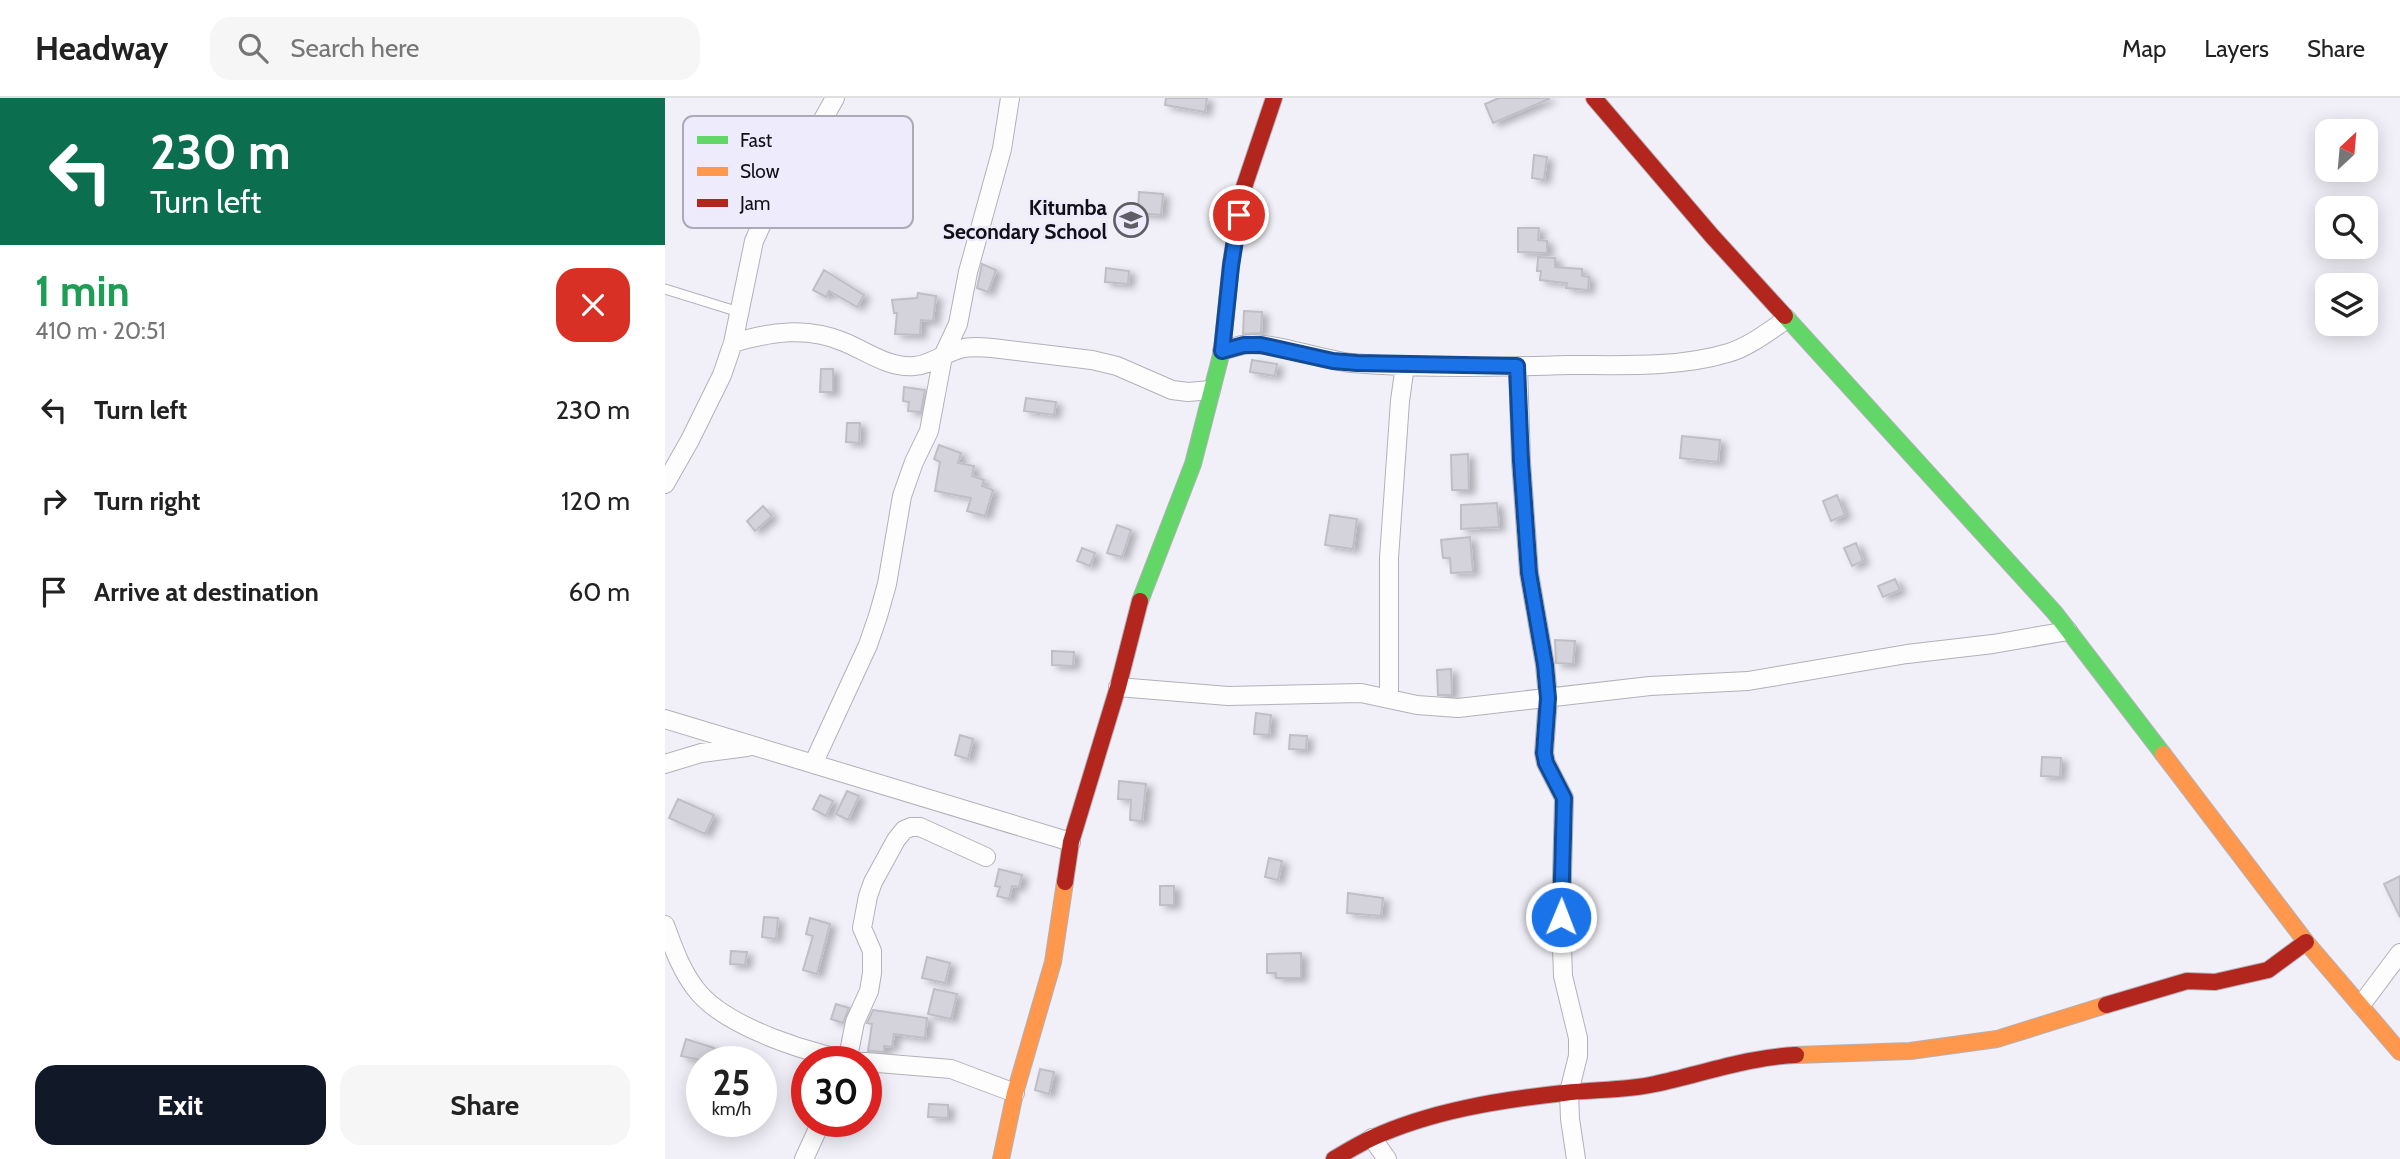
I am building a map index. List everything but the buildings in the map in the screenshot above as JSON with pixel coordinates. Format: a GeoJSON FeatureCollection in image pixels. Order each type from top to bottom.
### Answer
{"type":"FeatureCollection","features":[{"type":"Feature","properties":{"kind":"street"},"geometry":{"type":"LineString","coordinates":[[825,116],[835,98]]}},
{"type":"Feature","properties":{"kind":"street"},"geometry":{"type":"LineString","coordinates":[[814,762],[868,645],[878,616],[887,584],[902,496],[913,462],[929,431],[943,356],[958,324],[968,272],[1002,149],[1010,98]]}},
{"type":"Feature","properties":{"kind":"street"},"geometry":{"type":"LineString","coordinates":[[1001,1159],[1015,1093],[1053,962],[1072,842],[1118,687],[1138,605],[1193,464],[1222,351],[1243,190],[1274,98]]}},
{"type":"Feature","properties":{"kind":"street"},"geometry":{"type":"LineString","coordinates":[[1594,98],[1787,319],[2055,613],[2307,942],[2400,1052]]}},
{"type":"Feature","properties":{"kind":"street"},"geometry":{"type":"LineString","coordinates":[[665,484],[722,376],[733,343],[754,240],[760,228]]}},
{"type":"Feature","properties":{"kind":"street"},"geometry":{"type":"LineString","coordinates":[[1222,351],[1244,345],[1261,345],[1333,361],[1405,365],[1651,364],[1702,359],[1730,352],[1787,319]]}},
{"type":"Feature","properties":{"kind":"street"},"geometry":{"type":"LineString","coordinates":[[733,343],[783,332],[815,333],[845,342],[881,360],[914,366],[958,349],[975,346],[1092,360],[1117,366],[1172,390],[1211,390]]}},
{"type":"Feature","properties":{"kind":"street"},"geometry":{"type":"LineString","coordinates":[[1389,698],[1389,558],[1405,365]]}},
{"type":"Feature","properties":{"kind":"street"},"geometry":{"type":"LineString","coordinates":[[1517,366],[1529,573],[1548,698],[1544,753],[1546,763],[1564,798],[1565,810],[1561,917],[1563,976],[1578,1038],[1578,1056],[1569,1092],[1576,1159]]}},
{"type":"Feature","properties":{"kind":"street"},"geometry":{"type":"LineString","coordinates":[[1118,687],[1228,696],[1361,692],[1417,705],[1458,708],[1650,686],[1748,681],[1907,653],[1993,644],[2068,631]]}},
{"type":"Feature","properties":{"kind":"street"},"geometry":{"type":"LineString","coordinates":[[665,719],[1072,842]]}},
{"type":"Feature","properties":{"kind":"street"},"geometry":{"type":"LineString","coordinates":[[665,764],[701,752],[759,746]]}},
{"type":"Feature","properties":{"kind":"street"},"geometry":{"type":"LineString","coordinates":[[856,1046],[855,1021],[869,991],[872,973],[872,951],[862,928],[862,920],[873,882],[896,839],[904,830],[920,827],[986,857]]}},
{"type":"Feature","properties":{"kind":"street"},"geometry":{"type":"LineString","coordinates":[[665,925],[688,979],[696,991],[722,1014],[737,1022],[801,1046]]}},
{"type":"Feature","properties":{"kind":"street"},"geometry":{"type":"LineString","coordinates":[[1333,1159],[1372,1138],[1430,1117],[1525,1097],[1613,1091],[1779,1056],[1910,1051],[1997,1039],[2166,986],[2187,981],[2215,982],[2268,970],[2307,942]]}},
{"type":"Feature","properties":{"kind":"street"},"geometry":{"type":"LineString","coordinates":[[2361,1005],[2400,953]]}},
{"type":"Feature","properties":{"kind":"street"},"geometry":{"type":"LineString","coordinates":[[882,1064],[951,1069],[1015,1093]]}},
{"type":"Feature","properties":{"kind":"street"},"geometry":{"type":"LineString","coordinates":[[804,1159],[814,1137]]}},
{"type":"Feature","properties":{"kind":"street"},"geometry":{"type":"LineString","coordinates":[[1372,1138],[1387,1159]]}},
{"type":"Feature","properties":{"kind":"lane"},"geometry":{"type":"LineString","coordinates":[[665,289],[739,312]]}},
{"type":"Feature","properties":{"kind":"traffic: fast"},"geometry":{"type":"LineString","coordinates":[[1140,601],[1193,464],[1222,351],[1231,263]]}},
{"type":"Feature","properties":{"kind":"traffic: fast"},"geometry":{"type":"LineString","coordinates":[[1785,316],[2055,613],[2163,754]]}},
{"type":"Feature","properties":{"kind":"traffic: slow"},"geometry":{"type":"LineString","coordinates":[[2163,754],[2306,942],[2400,1052]]}},
{"type":"Feature","properties":{"kind":"traffic: slow"},"geometry":{"type":"LineString","coordinates":[[1001,1159],[1015,1093],[1053,962],[1065,882]]}},
{"type":"Feature","properties":{"kind":"traffic: slow"},"geometry":{"type":"LineString","coordinates":[[1796,1055],[1910,1051],[1997,1039],[2106,1005]]}},
{"type":"Feature","properties":{"kind":"traffic: jam"},"geometry":{"type":"LineString","coordinates":[[1231,263],[1243,190],[1274,98]]}},
{"type":"Feature","properties":{"kind":"traffic: jam"},"geometry":{"type":"LineString","coordinates":[[1594,98],[1712,236],[1785,316]]}},
{"type":"Feature","properties":{"kind":"traffic: jam"},"geometry":{"type":"LineString","coordinates":[[1065,882],[1071,842],[1118,687],[1140,601]]}},
{"type":"Feature","properties":{"kind":"traffic: jam"},"geometry":{"type":"LineString","coordinates":[[2106,1005],[2187,981],[2215,982],[2268,970],[2306,942]]}},
{"type":"Feature","properties":{"kind":"traffic: jam"},"geometry":{"type":"LineString","coordinates":[[1334,1159],[1367,1140],[1395,1129],[1466,1108],[1540,1096],[1643,1086],[1743,1062],[1796,1055]]}},
{"type":"Feature","properties":{"kind":"place","name":"Kitumba Secondary School"},"geometry":{"type":"Point","coordinates":[1131,220]}},
{"type":"Feature","properties":{"kind":"route"},"geometry":{"type":"LineString","coordinates":[[1239,215],[1222,351],[1244,345],[1261,345],[1333,361],[1357,363],[1517,366],[1529,573],[1548,698],[1544,753],[1546,763],[1564,798],[1565,810],[1561,917]]}}]}
